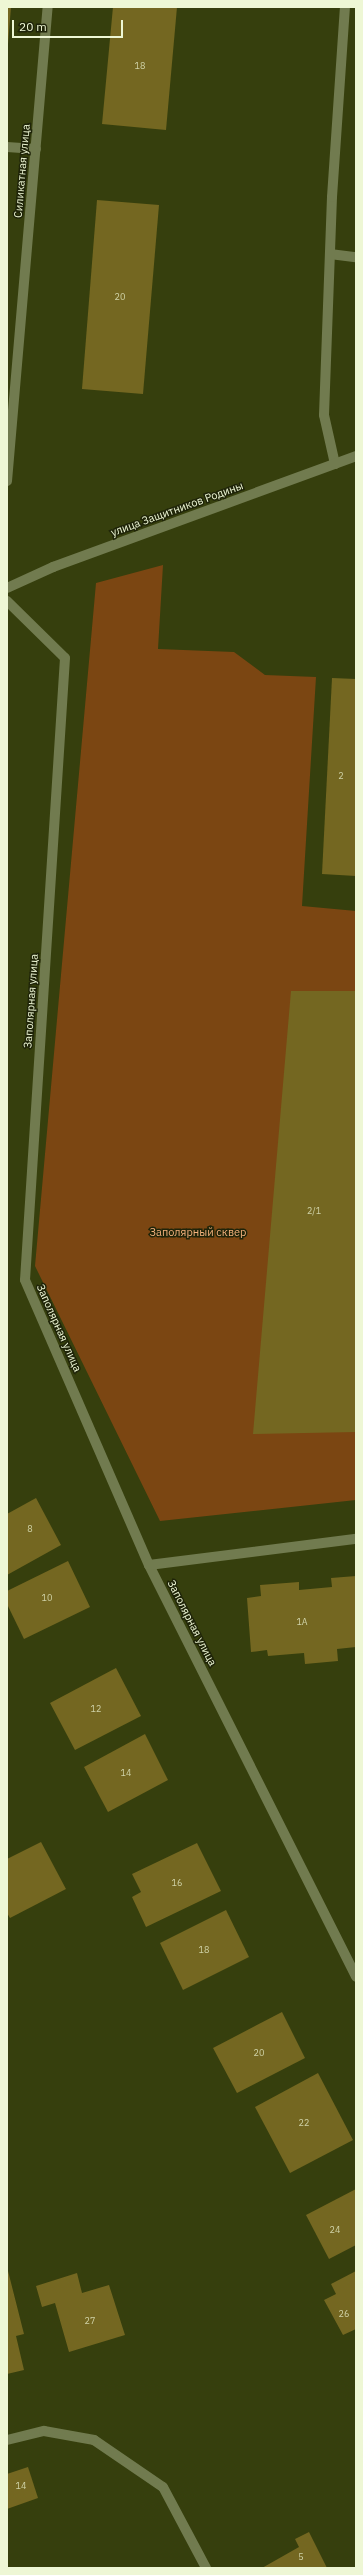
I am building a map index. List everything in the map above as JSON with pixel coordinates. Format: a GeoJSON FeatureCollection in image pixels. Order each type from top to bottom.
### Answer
{"type":"FeatureCollection","features":[{"type":"Feature","properties":{"kind":"street","name":"Силикатная улица"},"geometry":{"type":"LineString","coordinates":[[7,481],[10,415],[36,149],[48,7]]}},
{"type":"Feature","properties":{"kind":"street"},"geometry":{"type":"LineString","coordinates":[[335,464],[324,415],[330,254],[345,7]]}},
{"type":"Feature","properties":{"kind":"street"},"geometry":{"type":"LineString","coordinates":[[7,147],[36,149]]}},
{"type":"Feature","properties":{"kind":"street"},"geometry":{"type":"LineString","coordinates":[[330,254],[356,257]]}},
{"type":"Feature","properties":{"kind":"street","name":"улица Защитников Родины"},"geometry":{"type":"LineString","coordinates":[[7,588],[53,566],[356,456]]}},
{"type":"Feature","properties":{"kind":"street","name":"Заполярная улица"},"geometry":{"type":"LineString","coordinates":[[7,601],[65,658],[25,1280],[150,1565],[356,1977]]}},
{"type":"Feature","properties":{"kind":"street"},"geometry":{"type":"LineString","coordinates":[[150,1565],[356,1539]]}},
{"type":"Feature","properties":{"kind":"street"},"geometry":{"type":"LineString","coordinates":[[7,2440],[44,2431],[94,2440],[163,2487],[206,2568]]}},
{"type":"Feature","properties":{"kind":"green space","name":"Заполярный сквер"},"geometry":{"type":"Polygon","coordinates":[[[163,565],[158,649],[234,652],[265,675],[316,677],[302,906],[356,911],[356,1500],[160,1521],[35,1266],[96,583],[163,565]]]}},
{"type":"Feature","properties":{"kind":"building"},"geometry":{"type":"Polygon","coordinates":[[[7,7],[11,7],[8,44],[7,44],[7,7]]]}},
{"type":"Feature","properties":{"kind":"building"},"geometry":{"type":"Polygon","coordinates":[[[113,7],[177,7],[166,130],[102,124],[113,7]]]}},
{"type":"Feature","properties":{"kind":"building"},"geometry":{"type":"Polygon","coordinates":[[[97,200],[159,205],[143,394],[82,389],[97,200]]]}},
{"type":"Feature","properties":{"kind":"building"},"geometry":{"type":"Polygon","coordinates":[[[332,678],[356,679],[356,876],[322,874],[332,678]]]}},
{"type":"Feature","properties":{"kind":"building"},"geometry":{"type":"Polygon","coordinates":[[[291,991],[356,991],[356,1432],[253,1434],[291,991]]]}},
{"type":"Feature","properties":{"kind":"building"},"geometry":{"type":"Polygon","coordinates":[[[36,1498],[61,1545],[7,1575],[7,1514],[36,1498]]]}},
{"type":"Feature","properties":{"kind":"building"},"geometry":{"type":"Polygon","coordinates":[[[68,1561],[90,1607],[24,1639],[7,1604],[7,1591],[68,1561]]]}},
{"type":"Feature","properties":{"kind":"building"},"geometry":{"type":"Polygon","coordinates":[[[356,1576],[356,1647],[337,1649],[338,1661],[305,1664],[304,1653],[268,1656],[267,1650],[251,1652],[247,1598],[261,1596],[260,1585],[299,1582],[299,1590],[332,1587],[331,1578],[356,1576]]]}},
{"type":"Feature","properties":{"kind":"building"},"geometry":{"type":"Polygon","coordinates":[[[116,1668],[141,1716],[75,1750],[50,1703],[116,1668]]]}},
{"type":"Feature","properties":{"kind":"building"},"geometry":{"type":"Polygon","coordinates":[[[145,1734],[168,1780],[108,1812],[84,1767],[145,1734]]]}},
{"type":"Feature","properties":{"kind":"building"},"geometry":{"type":"Polygon","coordinates":[[[41,1842],[66,1889],[10,1918],[7,1913],[7,1859],[41,1842]]]}},
{"type":"Feature","properties":{"kind":"building"},"geometry":{"type":"Polygon","coordinates":[[[197,1843],[221,1891],[146,1927],[132,1897],[141,1892],[132,1874],[197,1843]]]}},
{"type":"Feature","properties":{"kind":"building"},"geometry":{"type":"Polygon","coordinates":[[[226,1910],[249,1957],[183,1990],[160,1943],[226,1910]]]}},
{"type":"Feature","properties":{"kind":"building"},"geometry":{"type":"Polygon","coordinates":[[[282,2012],[305,2058],[237,2093],[213,2048],[282,2012]]]}},
{"type":"Feature","properties":{"kind":"building"},"geometry":{"type":"Polygon","coordinates":[[[318,2073],[353,2140],[290,2173],[255,2107],[318,2073]]]}},
{"type":"Feature","properties":{"kind":"building"},"geometry":{"type":"Polygon","coordinates":[[[356,2189],[356,2245],[329,2259],[306,2215],[356,2189]]]}},
{"type":"Feature","properties":{"kind":"building"},"geometry":{"type":"Polygon","coordinates":[[[7,2267],[24,2334],[16,2336],[24,2370],[7,2374],[7,2267]]]}},
{"type":"Feature","properties":{"kind":"building"},"geometry":{"type":"Polygon","coordinates":[[[356,2271],[356,2329],[343,2335],[324,2300],[336,2294],[331,2284],[356,2271]]]}},
{"type":"Feature","properties":{"kind":"building"},"geometry":{"type":"Polygon","coordinates":[[[77,2273],[82,2293],[109,2285],[125,2335],[69,2352],[55,2303],[42,2307],[36,2286],[77,2273]]]}},
{"type":"Feature","properties":{"kind":"building"},"geometry":{"type":"Polygon","coordinates":[[[28,2467],[38,2498],[7,2509],[7,2474],[28,2467]]]}},
{"type":"Feature","properties":{"kind":"building"},"geometry":{"type":"Polygon","coordinates":[[[309,2532],[327,2568],[262,2568],[299,2547],[295,2539],[309,2532]]]}}]}
